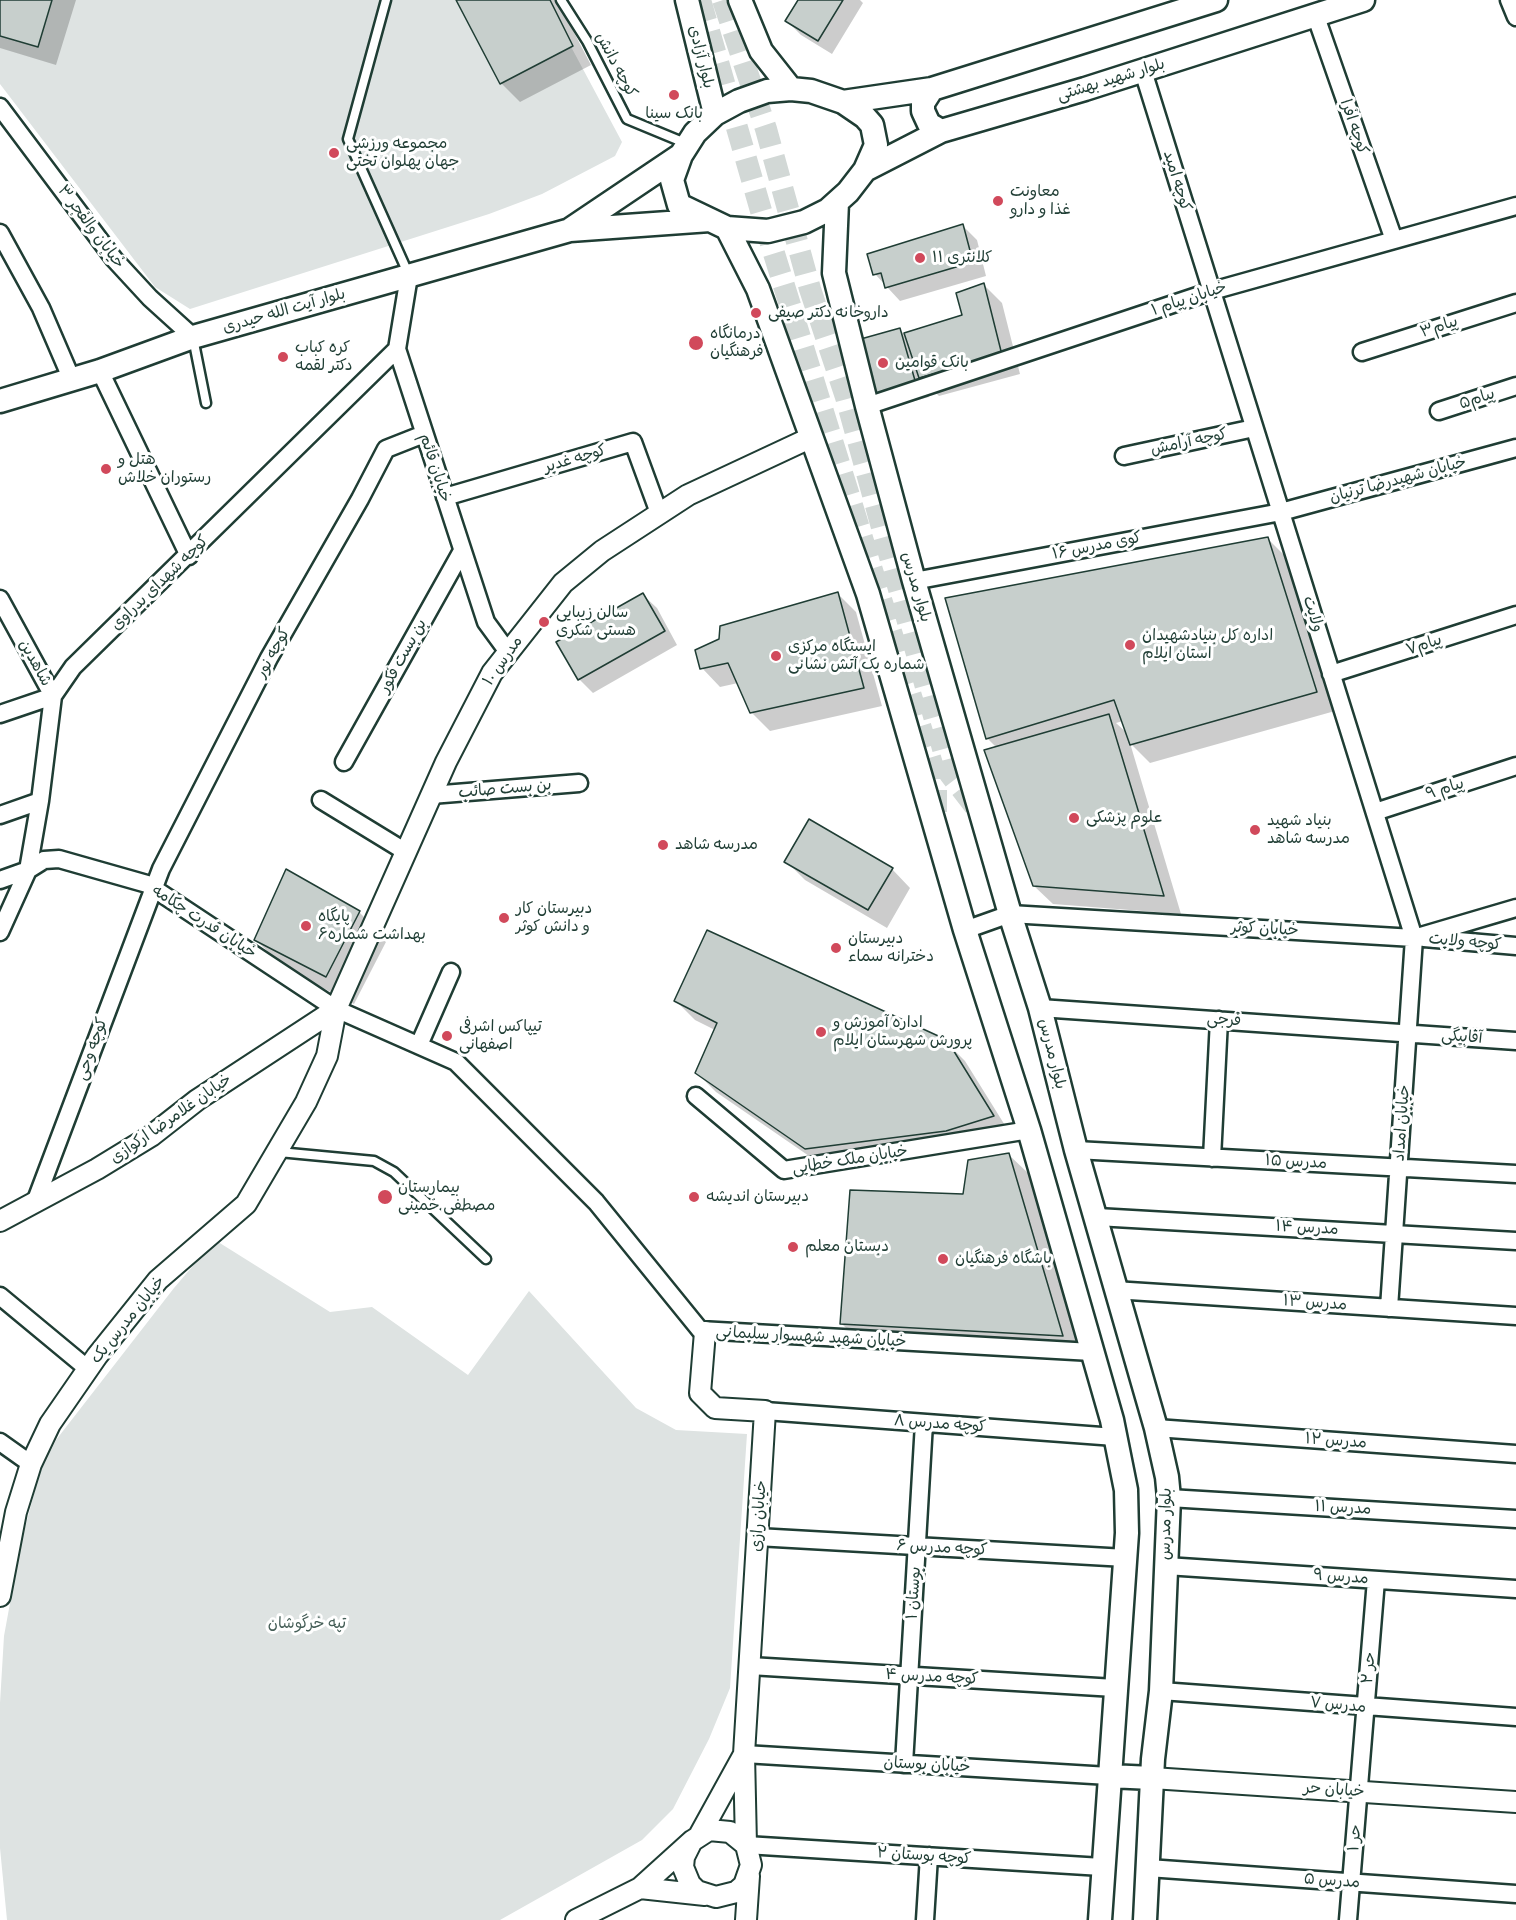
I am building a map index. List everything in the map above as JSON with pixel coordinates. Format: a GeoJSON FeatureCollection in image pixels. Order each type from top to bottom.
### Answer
{"type":"FeatureCollection","features":[{"type":"Feature","properties":{"kind":"main road","name":"بلوار آزادی"},"geometry":{"type":"LineString","coordinates":[[687,0],[715,114]]}},
{"type":"Feature","properties":{"kind":"main road"},"geometry":{"type":"LineString","coordinates":[[740,0],[761,51],[791,89]]}},
{"type":"Feature","properties":{"kind":"main road"},"geometry":{"type":"LineString","coordinates":[[843,102],[932,89],[1216,0]]}},
{"type":"Feature","properties":{"kind":"main road","name":"بلوار شهید بهشتی"},"geometry":{"type":"LineString","coordinates":[[865,170],[941,131],[1143,71],[1363,0]]}},
{"type":"Feature","properties":{"kind":"main road"},"geometry":{"type":"LineString","coordinates":[[791,89],[811,91],[843,102],[865,117],[875,135],[876,145],[865,170],[848,192],[800,225],[768,231],[718,224],[679,205],[672,180],[695,133],[715,114],[739,101],[766,91],[791,89]]}},
{"type":"Feature","properties":{"kind":"main road"},"geometry":{"type":"LineString","coordinates":[[932,89],[923,103],[923,111],[929,124],[941,131]]}},
{"type":"Feature","properties":{"kind":"main road","name":"بلوار آیت الله حیدری"},"geometry":{"type":"LineString","coordinates":[[570,230],[685,150]]}},
{"type":"Feature","properties":{"kind":"main road","name":"بلوار مدرس"},"geometry":{"type":"LineString","coordinates":[[837,201],[834,273],[867,406],[914,581],[1010,914],[1040,1008],[1076,1150],[1097,1217],[1114,1290],[1156,1428],[1169,1498],[1161,1691],[1152,1778],[1145,1920]]}},
{"type":"Feature","properties":{"kind":"main road","name":"بلوار آیت الله حیدری"},"geometry":{"type":"LineString","coordinates":[[0,401],[100,371],[193,337],[409,276],[443,264],[570,230],[718,224]]}},
{"type":"Feature","properties":{"kind":"main road"},"geometry":{"type":"LineString","coordinates":[[718,224],[758,289],[868,594],[965,930],[1029,1130],[1115,1437],[1126,1490],[1126,1558],[1102,1866],[1100,1920]]}},
{"type":"Feature","properties":{"kind":"main road"},"geometry":{"type":"LineString","coordinates":[[1109,1776],[1152,1778]]}},
{"type":"Feature","properties":{"kind":"street"},"geometry":{"type":"LineString","coordinates":[[1509,0],[1516,16]]}},
{"type":"Feature","properties":{"kind":"street","name":"کوچه افرا"},"geometry":{"type":"LineString","coordinates":[[1315,14],[1394,240]]}},
{"type":"Feature","properties":{"kind":"street","name":"کوچه امید"},"geometry":{"type":"LineString","coordinates":[[1143,71],[1212,291]]}},
{"type":"Feature","properties":{"kind":"street","name":"خیابان والفجر ۳"},"geometry":{"type":"LineString","coordinates":[[0,107],[114,260],[143,291],[193,337]]}},
{"type":"Feature","properties":{"kind":"street","name":"خیابان پیام ۱"},"geometry":{"type":"LineString","coordinates":[[867,406],[1212,291],[1516,206]]}},
{"type":"Feature","properties":{"kind":"street"},"geometry":{"type":"LineString","coordinates":[[0,233],[41,308],[72,380]]}},
{"type":"Feature","properties":{"kind":"street","name":"خیابان قائم"},"geometry":{"type":"LineString","coordinates":[[409,276],[397,348],[486,622],[508,652]]}},
{"type":"Feature","properties":{"kind":"street","name":"ولایت"},"geometry":{"type":"LineString","coordinates":[[1212,291],[1414,938]]}},
{"type":"Feature","properties":{"kind":"street","name":"پیام۳"},"geometry":{"type":"LineString","coordinates":[[1362,352],[1516,303]]}},
{"type":"Feature","properties":{"kind":"street","name":"کوچه شهدای بدراوی"},"geometry":{"type":"LineString","coordinates":[[0,932],[28,870],[40,801],[53,696],[73,667],[189,556],[397,348]]}},
{"type":"Feature","properties":{"kind":"street"},"geometry":{"type":"LineString","coordinates":[[100,371],[189,556]]}},
{"type":"Feature","properties":{"kind":"street","name":"پیام۵"},"geometry":{"type":"LineString","coordinates":[[1439,411],[1516,386]]}},
{"type":"Feature","properties":{"kind":"street","name":"کوچه آرامش"},"geometry":{"type":"LineString","coordinates":[[1124,456],[1254,428]]}},
{"type":"Feature","properties":{"kind":"street","name":"کوچه نور"},"geometry":{"type":"LineString","coordinates":[[150,893],[269,658],[386,449],[424,435]]}},
{"type":"Feature","properties":{"kind":"street","name":"مدرس ۱۰"},"geometry":{"type":"LineString","coordinates":[[336,1009],[431,795],[492,673],[563,583],[602,550],[687,495],[810,438]]}},
{"type":"Feature","properties":{"kind":"street","name":"کوچه غدیر"},"geometry":{"type":"LineString","coordinates":[[445,497],[633,442],[659,513]]}},
{"type":"Feature","properties":{"kind":"street","name":"خیابان شهیدرضا ترنیان"},"geometry":{"type":"LineString","coordinates":[[1281,512],[1516,448]]}},
{"type":"Feature","properties":{"kind":"street","name":"کوی مدرس ۱۶"},"geometry":{"type":"LineString","coordinates":[[914,581],[1281,512]]}},
{"type":"Feature","properties":{"kind":"street","name":"بن بست فکور"},"geometry":{"type":"LineString","coordinates":[[344,762],[462,551]]}},
{"type":"Feature","properties":{"kind":"street","name":"شاهدین"},"geometry":{"type":"LineString","coordinates":[[0,599],[53,696]]}},
{"type":"Feature","properties":{"kind":"street","name":"پیام۷"},"geometry":{"type":"LineString","coordinates":[[1332,674],[1516,615]]}},
{"type":"Feature","properties":{"kind":"street"},"geometry":{"type":"LineString","coordinates":[[0,714],[53,696]]}},
{"type":"Feature","properties":{"kind":"street","name":"پیام ۹"},"geometry":{"type":"LineString","coordinates":[[1375,812],[1516,766]]}},
{"type":"Feature","properties":{"kind":"street","name":"بن بست صائب"},"geometry":{"type":"LineString","coordinates":[[431,795],[579,783]]}},
{"type":"Feature","properties":{"kind":"street"},"geometry":{"type":"LineString","coordinates":[[321,800],[406,852]]}},
{"type":"Feature","properties":{"kind":"street"},"geometry":{"type":"LineString","coordinates":[[0,815],[40,801]]}},
{"type":"Feature","properties":{"kind":"street","name":"خیابان قدرت چکامه"},"geometry":{"type":"LineString","coordinates":[[0,880],[28,870],[44,860],[59,859],[150,893],[336,1009]]}},
{"type":"Feature","properties":{"kind":"street","name":"کوچه وحی"},"geometry":{"type":"LineString","coordinates":[[36,1200],[150,893]]}},
{"type":"Feature","properties":{"kind":"street","name":"خیابان کوثر"},"geometry":{"type":"LineString","coordinates":[[1010,914],[1414,938],[1516,908]]}},
{"type":"Feature","properties":{"kind":"street"},"geometry":{"type":"LineString","coordinates":[[965,930],[1010,914]]}},
{"type":"Feature","properties":{"kind":"street","name":"کوچه ولایت"},"geometry":{"type":"LineString","coordinates":[[1414,938],[1516,946]]}},
{"type":"Feature","properties":{"kind":"street","name":"خیابان امداد"},"geometry":{"type":"LineString","coordinates":[[1389,1308],[1414,938]]}},
{"type":"Feature","properties":{"kind":"street"},"geometry":{"type":"LineString","coordinates":[[419,1046],[451,972]]}},
{"type":"Feature","properties":{"kind":"street","name":"فرجی"},"geometry":{"type":"LineString","coordinates":[[1040,1008],[1407,1033]]}},
{"type":"Feature","properties":{"kind":"street","name":"خیابان شهید شهسوار سلیمانی"},"geometry":{"type":"LineString","coordinates":[[336,1009],[456,1062],[596,1202],[696,1328],[705,1332],[1092,1352]]}},
{"type":"Feature","properties":{"kind":"street","name":"خیابان مدرس یک"},"geometry":{"type":"LineString","coordinates":[[0,1591],[16,1512],[31,1464],[50,1424],[88,1369],[158,1280],[246,1204],[306,1102],[327,1056],[336,1009]]}},
{"type":"Feature","properties":{"kind":"street","name":"خیابان غلامرضا ارکوازی"},"geometry":{"type":"LineString","coordinates":[[0,1221],[36,1200],[97,1170],[151,1136],[197,1100],[336,1009]]}},
{"type":"Feature","properties":{"kind":"street"},"geometry":{"type":"LineString","coordinates":[[1212,1158],[1219,1020]]}},
{"type":"Feature","properties":{"kind":"street","name":"آقابیگی"},"geometry":{"type":"LineString","coordinates":[[1407,1033],[1516,1041]]}},
{"type":"Feature","properties":{"kind":"street","name":"خیابان ملک خطایی"},"geometry":{"type":"LineString","coordinates":[[696,1096],[784,1170],[1029,1130]]}},
{"type":"Feature","properties":{"kind":"street","name":"مدرس ۱۵"},"geometry":{"type":"LineString","coordinates":[[1076,1150],[1516,1174]]}},
{"type":"Feature","properties":{"kind":"street","name":"مدرس ۱۴"},"geometry":{"type":"LineString","coordinates":[[1097,1217],[1394,1232],[1516,1241]]}},
{"type":"Feature","properties":{"kind":"street","name":"مدرس ۱۳"},"geometry":{"type":"LineString","coordinates":[[1114,1290],[1516,1316]]}},
{"type":"Feature","properties":{"kind":"street"},"geometry":{"type":"LineString","coordinates":[[0,1296],[88,1369]]}},
{"type":"Feature","properties":{"kind":"street"},"geometry":{"type":"LineString","coordinates":[[705,1332],[700,1393],[716,1408],[765,1411]]}},
{"type":"Feature","properties":{"kind":"street","name":"کوچه مدرس ۸"},"geometry":{"type":"LineString","coordinates":[[765,1411],[1115,1437]]}},
{"type":"Feature","properties":{"kind":"street","name":"خیابان رازی"},"geometry":{"type":"LineString","coordinates":[[746,1845],[744,1754],[765,1411]]}},
{"type":"Feature","properties":{"kind":"street","name":"بوستان ۱"},"geometry":{"type":"LineString","coordinates":[[904,1764],[924,1423]]}},
{"type":"Feature","properties":{"kind":"street","name":"مدرس ۱۲"},"geometry":{"type":"LineString","coordinates":[[1156,1428],[1516,1454]]}},
{"type":"Feature","properties":{"kind":"street"},"geometry":{"type":"LineString","coordinates":[[0,1442],[31,1464]]}},
{"type":"Feature","properties":{"kind":"street","name":"مدرس ۱۱"},"geometry":{"type":"LineString","coordinates":[[1169,1498],[1516,1519]]}},
{"type":"Feature","properties":{"kind":"street","name":"کوچه مدرس ۶"},"geometry":{"type":"LineString","coordinates":[[758,1537],[1126,1558]]}},
{"type":"Feature","properties":{"kind":"street","name":"مدرس ۹"},"geometry":{"type":"LineString","coordinates":[[1166,1566],[1516,1589]]}},
{"type":"Feature","properties":{"kind":"street","name":"حر ۲"},"geometry":{"type":"LineString","coordinates":[[1359,1792],[1376,1580]]}},
{"type":"Feature","properties":{"kind":"street","name":"کوچه مدرس ۴"},"geometry":{"type":"LineString","coordinates":[[750,1666],[1115,1688]]}},
{"type":"Feature","properties":{"kind":"street","name":"مدرس ۷"},"geometry":{"type":"LineString","coordinates":[[1161,1691],[1516,1718]]}},
{"type":"Feature","properties":{"kind":"street"},"geometry":{"type":"LineString","coordinates":[[705,1895],[690,1884],[683,1867],[686,1848],[696,1837],[744,1754]]}},
{"type":"Feature","properties":{"kind":"street","name":"خیابان بوستان"},"geometry":{"type":"LineString","coordinates":[[744,1754],[1109,1776]]}},
{"type":"Feature","properties":{"kind":"street","name":"خیابان حر"},"geometry":{"type":"LineString","coordinates":[[1152,1778],[1516,1802]]}},
{"type":"Feature","properties":{"kind":"street","name":"حر ۱"},"geometry":{"type":"LineString","coordinates":[[1348,1920],[1359,1792]]}},
{"type":"Feature","properties":{"kind":"street"},"geometry":{"type":"LineString","coordinates":[[576,1920],[640,1888],[696,1837],[720,1829],[739,1837],[750,1854],[746,1920]]}},
{"type":"Feature","properties":{"kind":"street","name":"کوچه بوستان ۲"},"geometry":{"type":"LineString","coordinates":[[746,1845],[1102,1866]]}},
{"type":"Feature","properties":{"kind":"street"},"geometry":{"type":"LineString","coordinates":[[926,1920],[929,1856]]}},
{"type":"Feature","properties":{"kind":"street","name":"مدرس ۵"},"geometry":{"type":"LineString","coordinates":[[1148,1868],[1516,1894]]}},
{"type":"Feature","properties":{"kind":"street"},"geometry":{"type":"LineString","coordinates":[[640,1888],[716,1897],[736,1892],[749,1876]]}},
{"type":"Feature","properties":{"kind":"lane"},"geometry":{"type":"LineString","coordinates":[[386,0],[348,139],[409,276]]}},
{"type":"Feature","properties":{"kind":"lane","name":"کوچه دانش"},"geometry":{"type":"LineString","coordinates":[[561,0],[587,41],[627,119],[685,150]]}},
{"type":"Feature","properties":{"kind":"lane"},"geometry":{"type":"LineString","coordinates":[[193,337],[206,403]]}},
{"type":"Feature","properties":{"kind":"lane"},"geometry":{"type":"LineString","coordinates":[[278,1152],[374,1161],[394,1172],[486,1259]]}},
{"type":"Feature","properties":{"kind":"green space","name":"مجموعه ورزشی جهان پهلوان تختی"},"geometry":{"type":"Polygon","coordinates":[[[0,0],[546,0],[622,142],[615,156],[542,194],[489,214],[190,309],[155,287],[0,84],[0,0]]]}},
{"type":"Feature","properties":{"kind":"green space","name":"تپه خرگوشان"},"geometry":{"type":"Polygon","coordinates":[[[215,1240],[330,1312],[372,1307],[468,1375],[529,1291],[636,1408],[676,1430],[747,1434],[730,1688],[709,1739],[673,1809],[642,1840],[500,1920],[7,1920],[0,1848],[0,1703],[4,1636],[21,1543],[39,1475],[56,1440],[174,1288],[215,1240]]]}},
{"type":"Feature","properties":{"kind":"building"},"geometry":{"type":"Polygon","coordinates":[[[0,0],[52,0],[38,47],[0,36],[0,0]]]}},
{"type":"Feature","properties":{"kind":"building"},"geometry":{"type":"Polygon","coordinates":[[[456,0],[550,0],[573,46],[500,84],[456,0]]]}},
{"type":"Feature","properties":{"kind":"building"},"geometry":{"type":"Polygon","coordinates":[[[798,0],[843,0],[818,41],[785,21],[798,0]]]}},
{"type":"Feature","properties":{"kind":"building","name":"کلانتری ۱۱"},"geometry":{"type":"Polygon","coordinates":[[[963,224],[973,262],[885,288],[881,273],[873,275],[867,254],[963,224]]]}},
{"type":"Feature","properties":{"kind":"building"},"geometry":{"type":"Polygon","coordinates":[[[984,283],[1002,355],[919,378],[904,333],[962,315],[956,293],[984,283]]]}},
{"type":"Feature","properties":{"kind":"building","name":"بانک قوامین"},"geometry":{"type":"Polygon","coordinates":[[[900,328],[916,384],[866,397],[850,342],[900,328]]]}},
{"type":"Feature","properties":{"kind":"building","name":"اداره کل بنیادشهیدان استان ایلام"},"geometry":{"type":"Polygon","coordinates":[[[1268,537],[1317,692],[1130,745],[1114,700],[986,739],[945,598],[1268,537]]]}},
{"type":"Feature","properties":{"kind":"building","name":"ایستگاه مرکزی شماره یک آتش نشانی"},"geometry":{"type":"Polygon","coordinates":[[[838,592],[864,688],[750,713],[728,663],[700,669],[695,650],[719,639],[720,626],[838,592]]]}},
{"type":"Feature","properties":{"kind":"building"},"geometry":{"type":"Polygon","coordinates":[[[643,593],[665,631],[578,680],[556,642],[643,593]]]}},
{"type":"Feature","properties":{"kind":"building","name":"علوم پزشکی"},"geometry":{"type":"Polygon","coordinates":[[[1109,714],[1164,896],[1033,886],[984,750],[1109,714]]]}},
{"type":"Feature","properties":{"kind":"building"},"geometry":{"type":"Polygon","coordinates":[[[809,819],[893,868],[868,910],[784,862],[809,819]]]}},
{"type":"Feature","properties":{"kind":"building","name":"پایگاه بهداشت شماره۶"},"geometry":{"type":"Polygon","coordinates":[[[286,869],[360,911],[326,977],[254,940],[286,869]]]}},
{"type":"Feature","properties":{"kind":"building","name":"اداره آموزش و پرورش شهرستان ایلام"},"geometry":{"type":"Polygon","coordinates":[[[707,930],[947,1040],[994,1116],[946,1131],[805,1149],[695,1073],[717,1023],[674,1001],[707,930]]]}},
{"type":"Feature","properties":{"kind":"building","name":"باشگاه فرهنگیان"},"geometry":{"type":"Polygon","coordinates":[[[1009,1153],[1063,1336],[840,1324],[850,1190],[963,1194],[968,1160],[1009,1153]]]}},
{"type":"Feature","properties":{"kind":"tunnel"},"geometry":{"type":"LineString","coordinates":[[700,0],[764,221],[936,777],[936,818]]}},
{"type":"Feature","properties":{"kind":"tunnel"},"geometry":{"type":"LineString","coordinates":[[723,0],[766,129],[810,289],[846,397],[950,774],[981,814]]}},
{"type":"Feature","properties":{"kind":"place","name":"بانک سینا"},"geometry":{"type":"Point","coordinates":[674,95]}},
{"type":"Feature","properties":{"kind":"place","name":"مجموعه ورزشی جهان پهلوان تختی"},"geometry":{"type":"Point","coordinates":[334,153]}},
{"type":"Feature","properties":{"kind":"place","name":"معاونت غذا و دارو"},"geometry":{"type":"Point","coordinates":[998,201]}},
{"type":"Feature","properties":{"kind":"place","name":"کلانتری ۱۱"},"geometry":{"type":"Point","coordinates":[920,258]}},
{"type":"Feature","properties":{"kind":"place","name":"داروخانه دکتر صیفی"},"geometry":{"type":"Point","coordinates":[756,313]}},
{"type":"Feature","properties":{"kind":"place","name":"درمانگاه فرهنگیان"},"geometry":{"type":"Point","coordinates":[696,343]}},
{"type":"Feature","properties":{"kind":"place","name":"کره کباب دکتر لقمه"},"geometry":{"type":"Point","coordinates":[283,357]}},
{"type":"Feature","properties":{"kind":"place","name":"بانک قوامین"},"geometry":{"type":"Point","coordinates":[883,363]}},
{"type":"Feature","properties":{"kind":"place","name":"هتل و رستوران خلاش"},"geometry":{"type":"Point","coordinates":[106,469]}},
{"type":"Feature","properties":{"kind":"place","name":"سالن زیبایی هستی شکری"},"geometry":{"type":"Point","coordinates":[544,622]}},
{"type":"Feature","properties":{"kind":"place","name":"اداره کل بنیادشهیدان استان ایلام"},"geometry":{"type":"Point","coordinates":[1130,645]}},
{"type":"Feature","properties":{"kind":"place","name":"ایستگاه مرکزی شماره یک آتش نشانی"},"geometry":{"type":"Point","coordinates":[776,656]}},
{"type":"Feature","properties":{"kind":"place","name":"علوم پزشکی"},"geometry":{"type":"Point","coordinates":[1074,818]}},
{"type":"Feature","properties":{"kind":"place","name":"بنیاد شهید مدرسه شاهد"},"geometry":{"type":"Point","coordinates":[1255,830]}},
{"type":"Feature","properties":{"kind":"place","name":"مدرسه شاهد"},"geometry":{"type":"Point","coordinates":[663,845]}},
{"type":"Feature","properties":{"kind":"place","name":"دبیرستان کار و دانش کوثر"},"geometry":{"type":"Point","coordinates":[504,918]}},
{"type":"Feature","properties":{"kind":"place","name":"پایگاه بهداشت شماره۶"},"geometry":{"type":"Point","coordinates":[306,926]}},
{"type":"Feature","properties":{"kind":"place","name":"دبیرستان دخترانه سماء"},"geometry":{"type":"Point","coordinates":[836,948]}},
{"type":"Feature","properties":{"kind":"place","name":"اداره آموزش و پرورش شهرستان ایلام"},"geometry":{"type":"Point","coordinates":[821,1032]}},
{"type":"Feature","properties":{"kind":"place","name":"تیپاکس اشرفی اصفهانی"},"geometry":{"type":"Point","coordinates":[447,1036]}},
{"type":"Feature","properties":{"kind":"place","name":"بیمارستان مصطفی خمینی"},"geometry":{"type":"Point","coordinates":[385,1197]}},
{"type":"Feature","properties":{"kind":"place","name":"دبیرستان اندیشه"},"geometry":{"type":"Point","coordinates":[694,1197]}},
{"type":"Feature","properties":{"kind":"place","name":"دبستان معلم"},"geometry":{"type":"Point","coordinates":[793,1247]}},
{"type":"Feature","properties":{"kind":"place","name":"باشگاه فرهنگیان"},"geometry":{"type":"Point","coordinates":[943,1259]}}]}
